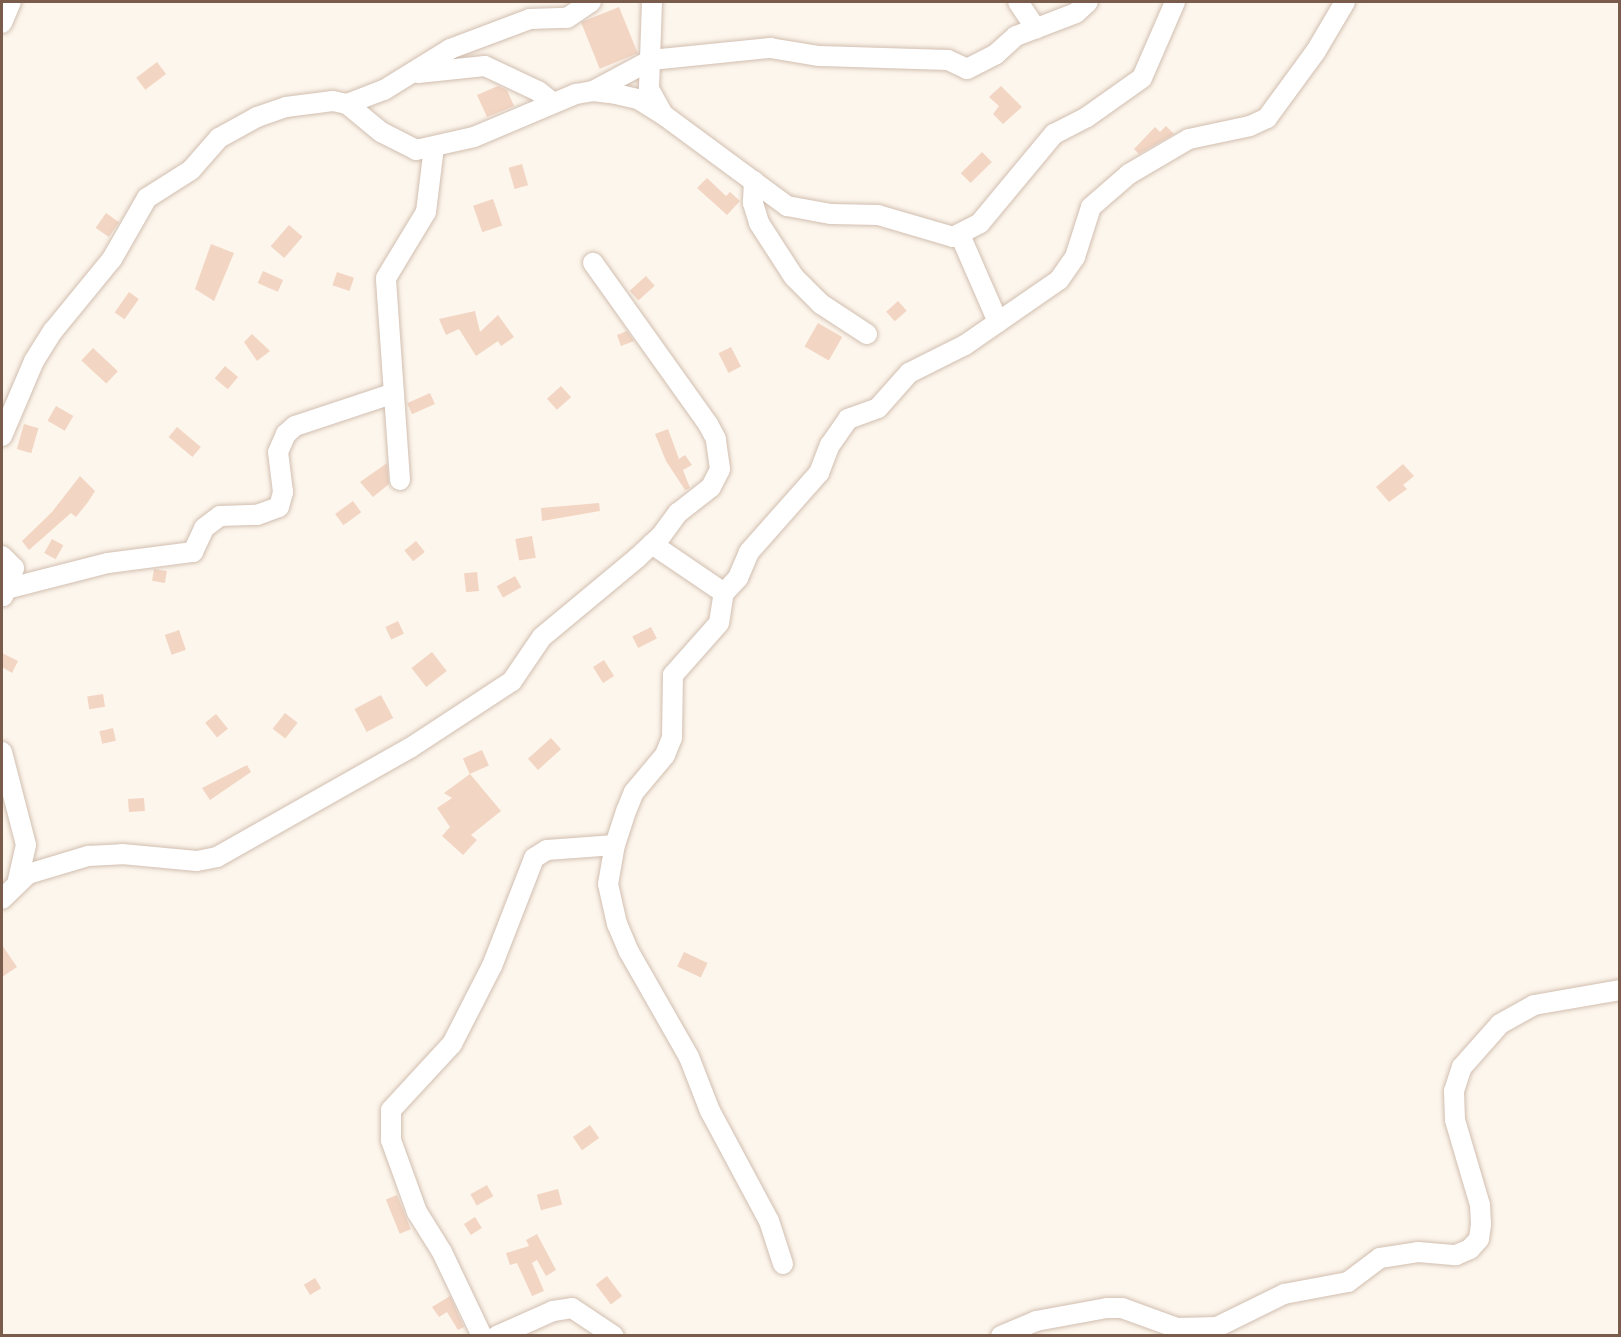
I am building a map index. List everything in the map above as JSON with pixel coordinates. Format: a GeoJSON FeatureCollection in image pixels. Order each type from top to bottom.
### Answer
{"type":"FeatureCollection","features":[{"type":"Feature","properties":{"kind":"street"},"geometry":{"type":"LineString","coordinates":[[2,23],[11,2]]}},
{"type":"Feature","properties":{"kind":"street"},"geometry":{"type":"LineString","coordinates":[[2,436],[34,361],[53,331],[112,259],[147,198],[191,170],[219,138],[257,117],[286,107],[320,101],[347,104],[378,93],[406,74],[450,50],[530,19],[567,18],[591,2]]}},
{"type":"Feature","properties":{"kind":"street"},"geometry":{"type":"LineString","coordinates":[[652,2],[649,89],[665,116]]}},
{"type":"Feature","properties":{"kind":"street"},"geometry":{"type":"LineString","coordinates":[[1018,2],[1036,29]]}},
{"type":"Feature","properties":{"kind":"street"},"geometry":{"type":"LineString","coordinates":[[347,104],[402,145],[416,150],[474,137],[552,102],[592,91],[651,60],[781,48],[819,56],[948,60],[967,69],[996,54],[1016,36],[1076,13],[1088,2]]}},
{"type":"Feature","properties":{"kind":"street"},"geometry":{"type":"LineString","coordinates":[[592,91],[638,99],[799,210],[879,214],[925,231],[950,237],[960,235],[980,223],[1054,134],[1087,117],[1142,78],[1175,2]]}},
{"type":"Feature","properties":{"kind":"street"},"geometry":{"type":"LineString","coordinates":[[783,1264],[769,1221],[711,1111],[689,1057],[645,982],[617,924],[608,884],[615,845],[634,792],[665,755],[672,738],[673,675],[719,623],[724,593],[738,578],[749,552],[819,474],[830,445],[848,419],[878,408],[909,373],[965,345],[1065,274],[1075,257],[1091,207],[1129,174],[1189,139],[1250,126],[1271,114],[1345,2]]}},
{"type":"Feature","properties":{"kind":"street"},"geometry":{"type":"LineString","coordinates":[[406,74],[485,66],[538,91],[552,102]]}},
{"type":"Feature","properties":{"kind":"street"},"geometry":{"type":"LineString","coordinates":[[400,480],[386,278],[426,212],[434,147]]}},
{"type":"Feature","properties":{"kind":"street"},"geometry":{"type":"LineString","coordinates":[[754,181],[753,203],[759,223],[794,277],[821,304],[867,334]]}},
{"type":"Feature","properties":{"kind":"street"},"geometry":{"type":"LineString","coordinates":[[960,235],[998,322]]}},
{"type":"Feature","properties":{"kind":"street"},"geometry":{"type":"LineString","coordinates":[[2,899],[18,881],[35,872],[88,856],[122,854],[197,861],[216,857],[410,748],[512,681],[542,638],[652,544],[678,513],[716,481],[719,455],[716,439],[699,408],[592,264]]}},
{"type":"Feature","properties":{"kind":"street"},"geometry":{"type":"LineString","coordinates":[[4,594],[108,563],[193,552],[204,528],[220,516],[257,515],[276,510],[283,492],[278,452],[286,434],[295,426],[394,393]]}},
{"type":"Feature","properties":{"kind":"street"},"geometry":{"type":"LineString","coordinates":[[652,544],[724,593]]}},
{"type":"Feature","properties":{"kind":"street"},"geometry":{"type":"LineString","coordinates":[[2,556],[14,568],[4,594]]}},
{"type":"Feature","properties":{"kind":"street"},"geometry":{"type":"LineString","coordinates":[[2,752],[26,845],[18,881]]}},
{"type":"Feature","properties":{"kind":"street"},"geometry":{"type":"LineString","coordinates":[[482,1335],[442,1252],[417,1212],[391,1140],[391,1110],[452,1044],[492,966],[534,858],[547,849],[615,845]]}},
{"type":"Feature","properties":{"kind":"street"},"geometry":{"type":"LineString","coordinates":[[1001,1335],[1036,1321],[1107,1308],[1122,1308],[1177,1328],[1217,1327],[1284,1294],[1348,1282],[1380,1258],[1418,1252],[1456,1255],[1470,1248],[1479,1239],[1481,1224],[1480,1205],[1455,1120],[1454,1091],[1462,1067],[1500,1024],[1534,1005],[1620,990]]}},
{"type":"Feature","properties":{"kind":"street"},"geometry":{"type":"LineString","coordinates":[[497,1335],[553,1311],[572,1308],[614,1335]]}},
{"type":"Feature","properties":{"kind":"building"},"geometry":{"type":"Polygon","coordinates":[[[619,7],[638,53],[600,69],[581,22],[619,7]]]}},
{"type":"Feature","properties":{"kind":"building"},"geometry":{"type":"Polygon","coordinates":[[[157,62],[166,74],[145,90],[136,78],[157,62]]]}},
{"type":"Feature","properties":{"kind":"building"},"geometry":{"type":"Polygon","coordinates":[[[498,86],[507,90],[514,106],[487,117],[477,95],[498,86]]]}},
{"type":"Feature","properties":{"kind":"building"},"geometry":{"type":"Polygon","coordinates":[[[1001,86],[1022,107],[1003,124],[993,114],[999,106],[989,97],[1001,86]]]}},
{"type":"Feature","properties":{"kind":"building"},"geometry":{"type":"Polygon","coordinates":[[[1166,126],[1174,134],[1139,154],[1134,149],[1155,127],[1160,132],[1166,126]]]}},
{"type":"Feature","properties":{"kind":"building"},"geometry":{"type":"Polygon","coordinates":[[[982,152],[992,162],[971,183],[961,173],[982,152]]]}},
{"type":"Feature","properties":{"kind":"building"},"geometry":{"type":"Polygon","coordinates":[[[522,164],[528,185],[515,189],[509,168],[522,164]]]}},
{"type":"Feature","properties":{"kind":"building"},"geometry":{"type":"Polygon","coordinates":[[[707,178],[726,196],[730,192],[740,201],[727,215],[697,188],[707,178]]]}},
{"type":"Feature","properties":{"kind":"building"},"geometry":{"type":"Polygon","coordinates":[[[493,199],[502,225],[482,232],[473,206],[493,199]]]}},
{"type":"Feature","properties":{"kind":"building"},"geometry":{"type":"Polygon","coordinates":[[[106,213],[119,222],[109,237],[96,228],[106,213]]]}},
{"type":"Feature","properties":{"kind":"building"},"geometry":{"type":"Polygon","coordinates":[[[289,225],[303,237],[284,258],[271,246],[289,225]]]}},
{"type":"Feature","properties":{"kind":"building"},"geometry":{"type":"Polygon","coordinates":[[[211,244],[234,253],[214,301],[195,289],[211,244]]]}},
{"type":"Feature","properties":{"kind":"building"},"geometry":{"type":"Polygon","coordinates":[[[263,271],[283,280],[278,292],[258,283],[263,271]]]}},
{"type":"Feature","properties":{"kind":"building"},"geometry":{"type":"Polygon","coordinates":[[[337,272],[354,278],[349,291],[332,285],[337,272]]]}},
{"type":"Feature","properties":{"kind":"building"},"geometry":{"type":"Polygon","coordinates":[[[646,276],[655,286],[638,300],[630,291],[646,276]]]}},
{"type":"Feature","properties":{"kind":"building"},"geometry":{"type":"Polygon","coordinates":[[[129,292],[139,299],[124,319],[115,312],[129,292]]]}},
{"type":"Feature","properties":{"kind":"building"},"geometry":{"type":"Polygon","coordinates":[[[898,301],[907,311],[895,321],[886,312],[898,301]]]}},
{"type":"Feature","properties":{"kind":"building"},"geometry":{"type":"Polygon","coordinates":[[[475,311],[480,332],[498,315],[514,337],[501,346],[498,341],[476,356],[459,329],[446,335],[439,319],[475,311]]]}},
{"type":"Feature","properties":{"kind":"building"},"geometry":{"type":"Polygon","coordinates":[[[818,323],[842,337],[829,360],[804,346],[818,323]]]}},
{"type":"Feature","properties":{"kind":"building"},"geometry":{"type":"Polygon","coordinates":[[[627,331],[634,341],[621,346],[617,335],[627,331]]]}},
{"type":"Feature","properties":{"kind":"building"},"geometry":{"type":"Polygon","coordinates":[[[252,334],[270,351],[257,361],[244,342],[252,334]]]}},
{"type":"Feature","properties":{"kind":"building"},"geometry":{"type":"Polygon","coordinates":[[[731,347],[741,367],[729,373],[719,353],[731,347]]]}},
{"type":"Feature","properties":{"kind":"building"},"geometry":{"type":"Polygon","coordinates":[[[93,348],[118,371],[106,384],[81,360],[93,348]]]}},
{"type":"Feature","properties":{"kind":"building"},"geometry":{"type":"Polygon","coordinates":[[[225,366],[238,377],[228,389],[215,378],[225,366]]]}},
{"type":"Feature","properties":{"kind":"building"},"geometry":{"type":"Polygon","coordinates":[[[561,386],[571,397],[557,410],[547,399],[561,386]]]}},
{"type":"Feature","properties":{"kind":"building"},"geometry":{"type":"Polygon","coordinates":[[[430,393],[435,404],[412,414],[407,403],[430,393]]]}},
{"type":"Feature","properties":{"kind":"building"},"geometry":{"type":"Polygon","coordinates":[[[56,406],[73,416],[65,431],[48,421],[56,406]]]}},
{"type":"Feature","properties":{"kind":"building"},"geometry":{"type":"Polygon","coordinates":[[[24,424],[38,428],[31,453],[17,449],[24,424]]]}},
{"type":"Feature","properties":{"kind":"building"},"geometry":{"type":"Polygon","coordinates":[[[177,427],[201,447],[192,457],[169,437],[177,427]]]}},
{"type":"Feature","properties":{"kind":"building"},"geometry":{"type":"Polygon","coordinates":[[[668,429],[679,459],[685,455],[692,465],[683,470],[690,488],[685,490],[666,461],[655,434],[668,429]]]}},
{"type":"Feature","properties":{"kind":"building"},"geometry":{"type":"Polygon","coordinates":[[[387,463],[389,484],[373,497],[360,482],[387,463]]]}},
{"type":"Feature","properties":{"kind":"building"},"geometry":{"type":"Polygon","coordinates":[[[1403,464],[1414,476],[1403,485],[1407,489],[1389,502],[1376,487],[1403,464]]]}},
{"type":"Feature","properties":{"kind":"building"},"geometry":{"type":"Polygon","coordinates":[[[80,476],[95,491],[88,502],[76,517],[71,513],[29,550],[22,541],[52,512],[80,476]]]}},
{"type":"Feature","properties":{"kind":"building"},"geometry":{"type":"Polygon","coordinates":[[[353,501],[361,512],[343,525],[335,514],[353,501]]]}},
{"type":"Feature","properties":{"kind":"building"},"geometry":{"type":"Polygon","coordinates":[[[599,503],[600,511],[542,521],[541,508],[599,503]]]}},
{"type":"Feature","properties":{"kind":"building"},"geometry":{"type":"Polygon","coordinates":[[[532,536],[536,558],[519,561],[515,539],[532,536]]]}},
{"type":"Feature","properties":{"kind":"building"},"geometry":{"type":"Polygon","coordinates":[[[52,539],[63,545],[56,559],[44,553],[52,539]]]}},
{"type":"Feature","properties":{"kind":"building"},"geometry":{"type":"Polygon","coordinates":[[[416,541],[425,552],[413,561],[404,550],[416,541]]]}},
{"type":"Feature","properties":{"kind":"building"},"geometry":{"type":"Polygon","coordinates":[[[154,569],[167,571],[165,583],[152,581],[154,569]]]}},
{"type":"Feature","properties":{"kind":"building"},"geometry":{"type":"Polygon","coordinates":[[[477,572],[479,591],[466,592],[464,573],[477,572]]]}},
{"type":"Feature","properties":{"kind":"building"},"geometry":{"type":"Polygon","coordinates":[[[515,576],[521,587],[503,598],[497,586],[515,576]]]}},
{"type":"Feature","properties":{"kind":"building"},"geometry":{"type":"Polygon","coordinates":[[[398,621],[404,634],[391,640],[385,627],[398,621]]]}},
{"type":"Feature","properties":{"kind":"building"},"geometry":{"type":"Polygon","coordinates":[[[651,627],[657,639],[638,648],[632,637],[651,627]]]}},
{"type":"Feature","properties":{"kind":"building"},"geometry":{"type":"Polygon","coordinates":[[[179,630],[186,650],[172,655],[165,635],[179,630]]]}},
{"type":"Feature","properties":{"kind":"building"},"geometry":{"type":"Polygon","coordinates":[[[432,652],[447,671],[426,687],[412,668],[432,652]]]}},
{"type":"Feature","properties":{"kind":"building"},"geometry":{"type":"Polygon","coordinates":[[[2,653],[18,661],[12,673],[2,667],[2,653]]]}},
{"type":"Feature","properties":{"kind":"building"},"geometry":{"type":"Polygon","coordinates":[[[604,660],[614,676],[603,683],[593,667],[604,660]]]}},
{"type":"Feature","properties":{"kind":"building"},"geometry":{"type":"Polygon","coordinates":[[[103,694],[105,707],[89,709],[87,697],[103,694]]]}},
{"type":"Feature","properties":{"kind":"building"},"geometry":{"type":"Polygon","coordinates":[[[381,695],[393,718],[367,732],[355,709],[381,695]]]}},
{"type":"Feature","properties":{"kind":"building"},"geometry":{"type":"Polygon","coordinates":[[[285,713],[298,723],[285,739],[273,729],[285,713]]]}},
{"type":"Feature","properties":{"kind":"building"},"geometry":{"type":"Polygon","coordinates":[[[216,714],[228,729],[217,738],[205,723],[216,714]]]}},
{"type":"Feature","properties":{"kind":"building"},"geometry":{"type":"Polygon","coordinates":[[[113,728],[116,741],[102,744],[99,731],[113,728]]]}},
{"type":"Feature","properties":{"kind":"building"},"geometry":{"type":"Polygon","coordinates":[[[551,738],[561,749],[538,770],[528,759],[551,738]]]}},
{"type":"Feature","properties":{"kind":"building"},"geometry":{"type":"Polygon","coordinates":[[[482,750],[489,766],[470,774],[463,759],[482,750]]]}},
{"type":"Feature","properties":{"kind":"building"},"geometry":{"type":"Polygon","coordinates":[[[247,765],[251,772],[210,800],[202,788],[247,765]]]}},
{"type":"Feature","properties":{"kind":"building"},"geometry":{"type":"Polygon","coordinates":[[[470,774],[501,811],[471,835],[477,840],[463,855],[442,836],[450,827],[437,808],[452,798],[444,793],[470,774]]]}},
{"type":"Feature","properties":{"kind":"building"},"geometry":{"type":"Polygon","coordinates":[[[144,798],[145,811],[129,812],[128,799],[144,798]]]}},
{"type":"Feature","properties":{"kind":"building"},"geometry":{"type":"Polygon","coordinates":[[[2,945],[17,967],[2,977],[2,945]]]}},
{"type":"Feature","properties":{"kind":"building"},"geometry":{"type":"Polygon","coordinates":[[[684,952],[708,963],[701,977],[677,967],[684,952]]]}},
{"type":"Feature","properties":{"kind":"building"},"geometry":{"type":"Polygon","coordinates":[[[590,1125],[599,1138],[582,1150],[573,1137],[590,1125]]]}},
{"type":"Feature","properties":{"kind":"building"},"geometry":{"type":"Polygon","coordinates":[[[487,1185],[493,1196],[477,1206],[470,1194],[487,1185]]]}},
{"type":"Feature","properties":{"kind":"building"},"geometry":{"type":"Polygon","coordinates":[[[558,1189],[562,1204],[541,1210],[537,1195],[558,1189]]]}},
{"type":"Feature","properties":{"kind":"building"},"geometry":{"type":"Polygon","coordinates":[[[397,1195],[411,1229],[400,1234],[386,1199],[397,1195]]]}},
{"type":"Feature","properties":{"kind":"building"},"geometry":{"type":"Polygon","coordinates":[[[475,1217],[482,1228],[471,1235],[464,1224],[475,1217]]]}},
{"type":"Feature","properties":{"kind":"building"},"geometry":{"type":"Polygon","coordinates":[[[537,1234],[556,1270],[546,1276],[537,1260],[532,1263],[544,1291],[532,1296],[517,1263],[510,1265],[506,1253],[529,1246],[526,1240],[537,1234]]]}},
{"type":"Feature","properties":{"kind":"building"},"geometry":{"type":"Polygon","coordinates":[[[607,1276],[622,1296],[611,1304],[596,1284],[607,1276]]]}},
{"type":"Feature","properties":{"kind":"building"},"geometry":{"type":"Polygon","coordinates":[[[315,1278],[321,1288],[310,1295],[304,1285],[315,1278]]]}},
{"type":"Feature","properties":{"kind":"building"},"geometry":{"type":"Polygon","coordinates":[[[450,1296],[464,1327],[458,1330],[447,1312],[439,1317],[432,1307],[450,1296]]]}}]}
